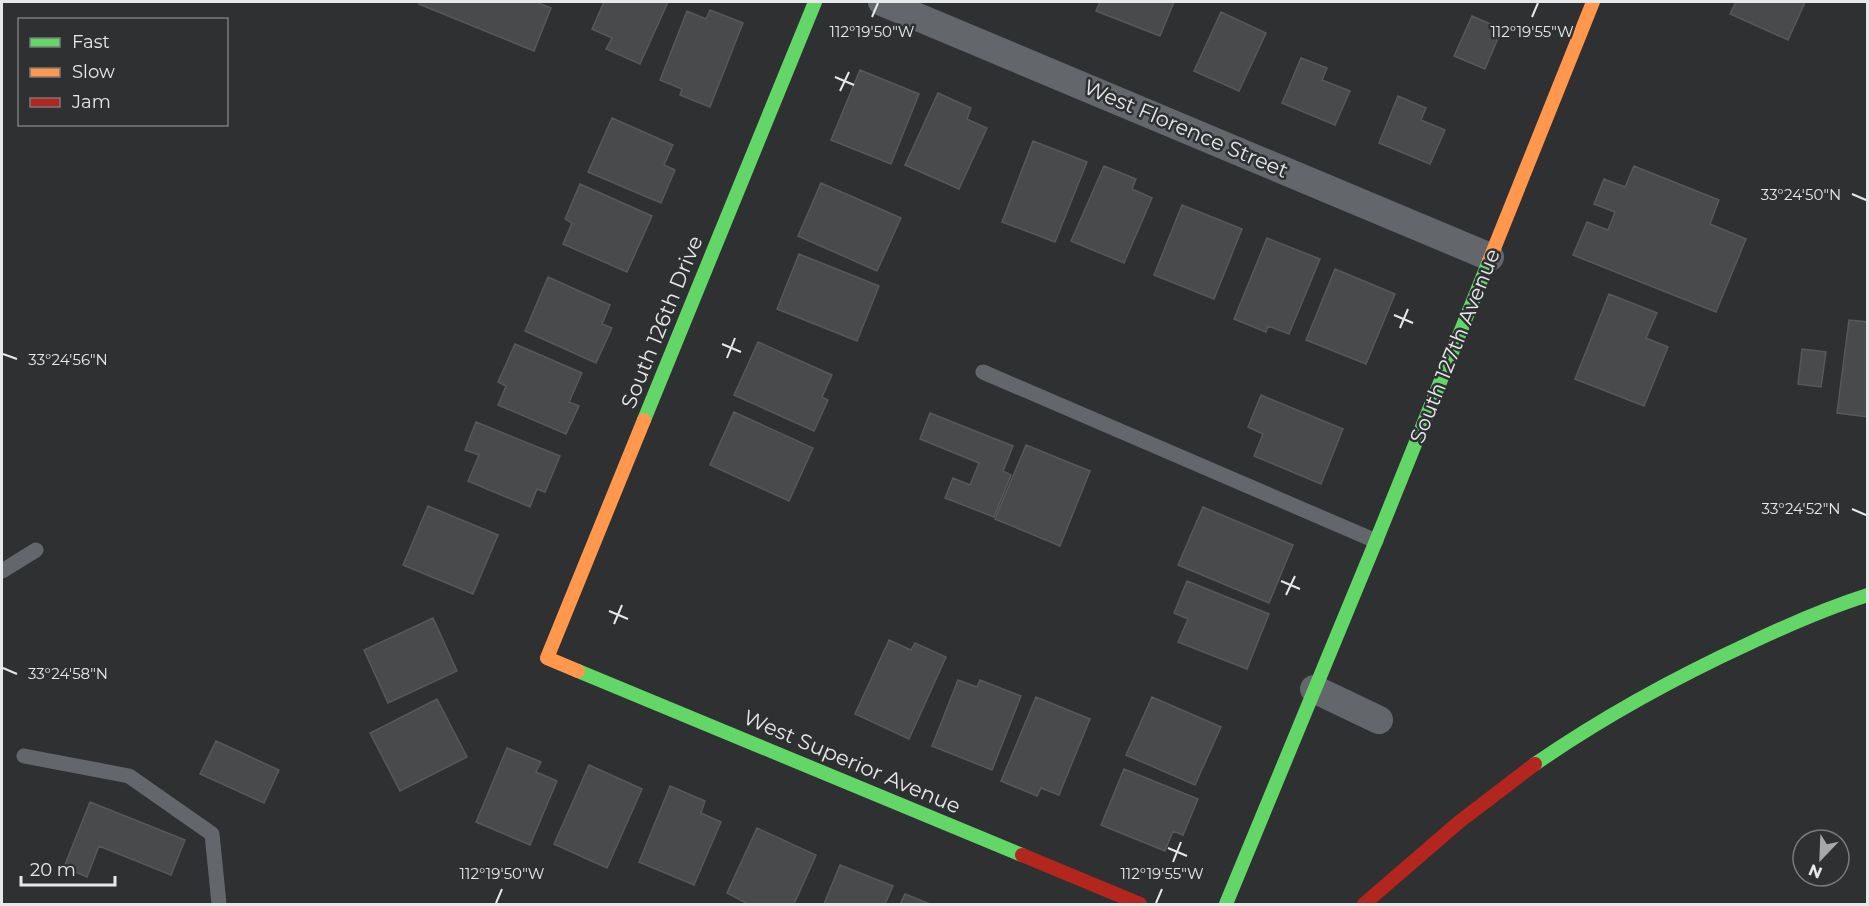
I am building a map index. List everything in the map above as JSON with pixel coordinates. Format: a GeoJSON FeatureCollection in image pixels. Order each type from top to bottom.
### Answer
{"type":"FeatureCollection","features":[{"type":"Feature","properties":{"kind":"street","name":"South 126th Drive"},"geometry":{"type":"LineString","coordinates":[[547,658],[815,2]]}},
{"type":"Feature","properties":{"kind":"street","name":"West Florence Street"},"geometry":{"type":"LineString","coordinates":[[882,2],[1490,257]]}},
{"type":"Feature","properties":{"kind":"street","name":"South 127th Avenue"},"geometry":{"type":"LineString","coordinates":[[1226,904],[1376,541],[1593,2]]}},
{"type":"Feature","properties":{"kind":"street"},"geometry":{"type":"LineString","coordinates":[[1364,904],[1418,855],[1484,802],[1564,744],[1632,702],[1702,665],[1784,627],[1868,595]]}},
{"type":"Feature","properties":{"kind":"street","name":"West Superior Avenue"},"geometry":{"type":"LineString","coordinates":[[547,658],[1140,904]]}},
{"type":"Feature","properties":{"kind":"street"},"geometry":{"type":"LineString","coordinates":[[1314,689],[1379,720]]}},
{"type":"Feature","properties":{"kind":"lane"},"geometry":{"type":"LineString","coordinates":[[983,372],[1376,541]]}},
{"type":"Feature","properties":{"kind":"lane"},"geometry":{"type":"LineString","coordinates":[[2,571],[36,550]]}},
{"type":"Feature","properties":{"kind":"lane"},"geometry":{"type":"LineString","coordinates":[[24,756],[129,776],[212,834],[219,904]]}},
{"type":"Feature","properties":{"kind":"building"},"geometry":{"type":"Polygon","coordinates":[[[420,2],[536,2],[551,8],[534,51],[419,4],[420,2]]]}},
{"type":"Feature","properties":{"kind":"building"},"geometry":{"type":"Polygon","coordinates":[[[604,2],[668,2],[640,64],[606,49],[612,38],[592,29],[604,2]]]}},
{"type":"Feature","properties":{"kind":"building"},"geometry":{"type":"Polygon","coordinates":[[[1100,2],[1174,2],[1160,36],[1096,11],[1100,2]]]}},
{"type":"Feature","properties":{"kind":"building"},"geometry":{"type":"Polygon","coordinates":[[[1736,2],[1805,2],[1788,40],[1730,14],[1736,2]]]}},
{"type":"Feature","properties":{"kind":"building"},"geometry":{"type":"Polygon","coordinates":[[[710,10],[743,23],[710,107],[680,95],[682,89],[660,80],[687,11],[706,19],[710,10]]]}},
{"type":"Feature","properties":{"kind":"building"},"geometry":{"type":"Polygon","coordinates":[[[1221,12],[1266,33],[1239,91],[1194,71],[1221,12]]]}},
{"type":"Feature","properties":{"kind":"building"},"geometry":{"type":"Polygon","coordinates":[[[1472,16],[1502,29],[1485,69],[1454,56],[1472,16]]]}},
{"type":"Feature","properties":{"kind":"building"},"geometry":{"type":"Polygon","coordinates":[[[1301,58],[1327,68],[1322,80],[1350,91],[1335,125],[1282,103],[1301,58]]]}},
{"type":"Feature","properties":{"kind":"building"},"geometry":{"type":"Polygon","coordinates":[[[860,70],[919,94],[891,164],[831,140],[860,70]]]}},
{"type":"Feature","properties":{"kind":"building"},"geometry":{"type":"Polygon","coordinates":[[[938,93],[971,108],[967,119],[987,128],[959,189],[905,165],[938,93]]]}},
{"type":"Feature","properties":{"kind":"building"},"geometry":{"type":"Polygon","coordinates":[[[1398,96],[1426,108],[1421,120],[1445,130],[1430,164],[1379,143],[1398,96]]]}},
{"type":"Feature","properties":{"kind":"building"},"geometry":{"type":"Polygon","coordinates":[[[612,118],[673,145],[664,165],[675,170],[661,203],[588,172],[612,118]]]}},
{"type":"Feature","properties":{"kind":"building"},"geometry":{"type":"Polygon","coordinates":[[[1033,141],[1087,162],[1055,242],[1002,222],[1033,141]]]}},
{"type":"Feature","properties":{"kind":"building"},"geometry":{"type":"Polygon","coordinates":[[[1104,166],[1136,179],[1132,189],[1152,198],[1124,263],[1071,241],[1104,166]]]}},
{"type":"Feature","properties":{"kind":"building"},"geometry":{"type":"Polygon","coordinates":[[[1634,166],[1719,200],[1710,224],[1746,239],[1716,312],[1573,255],[1587,222],[1608,230],[1615,212],[1594,204],[1604,179],[1625,187],[1634,166]]]}},
{"type":"Feature","properties":{"kind":"building"},"geometry":{"type":"Polygon","coordinates":[[[821,183],[901,218],[877,271],[798,236],[821,183]]]}},
{"type":"Feature","properties":{"kind":"building"},"geometry":{"type":"Polygon","coordinates":[[[580,184],[652,216],[627,272],[563,244],[572,223],[565,219],[580,184]]]}},
{"type":"Feature","properties":{"kind":"building"},"geometry":{"type":"Polygon","coordinates":[[[1182,205],[1242,229],[1214,299],[1154,275],[1182,205]]]}},
{"type":"Feature","properties":{"kind":"building"},"geometry":{"type":"Polygon","coordinates":[[[1267,238],[1320,259],[1289,334],[1268,326],[1266,332],[1234,319],[1267,238]]]}},
{"type":"Feature","properties":{"kind":"building"},"geometry":{"type":"Polygon","coordinates":[[[799,254],[879,286],[857,341],[777,309],[799,254]]]}},
{"type":"Feature","properties":{"kind":"building"},"geometry":{"type":"Polygon","coordinates":[[[1335,269],[1395,294],[1366,364],[1306,340],[1335,269]]]}},
{"type":"Feature","properties":{"kind":"building"},"geometry":{"type":"Polygon","coordinates":[[[548,277],[610,305],[602,324],[612,328],[596,363],[525,331],[548,277]]]}},
{"type":"Feature","properties":{"kind":"building"},"geometry":{"type":"Polygon","coordinates":[[[1609,294],[1657,313],[1646,338],[1668,347],[1644,406],[1575,379],[1609,294]]]}},
{"type":"Feature","properties":{"kind":"building"},"geometry":{"type":"Polygon","coordinates":[[[1849,320],[1868,322],[1868,417],[1837,413],[1849,320]]]}},
{"type":"Feature","properties":{"kind":"building"},"geometry":{"type":"Polygon","coordinates":[[[758,342],[832,375],[822,397],[828,400],[814,431],[734,395],[758,342]]]}},
{"type":"Feature","properties":{"kind":"building"},"geometry":{"type":"Polygon","coordinates":[[[515,344],[582,373],[569,402],[579,406],[566,434],[498,405],[506,386],[498,382],[515,344]]]}},
{"type":"Feature","properties":{"kind":"building"},"geometry":{"type":"Polygon","coordinates":[[[1802,349],[1826,352],[1821,387],[1798,384],[1802,349]]]}},
{"type":"Feature","properties":{"kind":"building"},"geometry":{"type":"Polygon","coordinates":[[[1261,395],[1343,429],[1321,484],[1254,456],[1263,434],[1248,427],[1261,395]]]}},
{"type":"Feature","properties":{"kind":"building"},"geometry":{"type":"Polygon","coordinates":[[[734,412],[813,448],[789,501],[710,465],[734,412]]]}},
{"type":"Feature","properties":{"kind":"building"},"geometry":{"type":"Polygon","coordinates":[[[930,413],[1013,446],[1003,471],[1011,475],[994,517],[945,498],[953,478],[970,485],[979,463],[920,439],[930,413]]]}},
{"type":"Feature","properties":{"kind":"building"},"geometry":{"type":"Polygon","coordinates":[[[476,422],[560,456],[545,492],[537,489],[530,507],[468,481],[479,455],[465,450],[476,422]]]}},
{"type":"Feature","properties":{"kind":"building"},"geometry":{"type":"Polygon","coordinates":[[[1026,445],[1090,471],[1060,546],[995,519],[1026,445]]]}},
{"type":"Feature","properties":{"kind":"building"},"geometry":{"type":"Polygon","coordinates":[[[428,506],[498,535],[473,594],[403,565],[428,506]]]}},
{"type":"Feature","properties":{"kind":"building"},"geometry":{"type":"Polygon","coordinates":[[[1203,507],[1293,545],[1269,603],[1178,565],[1203,507]]]}},
{"type":"Feature","properties":{"kind":"building"},"geometry":{"type":"Polygon","coordinates":[[[1187,581],[1269,614],[1247,669],[1178,642],[1188,619],[1174,613],[1187,581]]]}},
{"type":"Feature","properties":{"kind":"building"},"geometry":{"type":"Polygon","coordinates":[[[433,618],[457,671],[388,703],[364,650],[433,618]]]}},
{"type":"Feature","properties":{"kind":"building"},"geometry":{"type":"Polygon","coordinates":[[[889,640],[911,650],[915,643],[946,657],[909,739],[855,714],[889,640]]]}},
{"type":"Feature","properties":{"kind":"building"},"geometry":{"type":"Polygon","coordinates":[[[958,680],[977,687],[980,680],[1021,696],[992,770],[932,746],[958,680]]]}},
{"type":"Feature","properties":{"kind":"building"},"geometry":{"type":"Polygon","coordinates":[[[1036,697],[1090,719],[1059,795],[1041,788],[1037,796],[1001,781],[1036,697]]]}},
{"type":"Feature","properties":{"kind":"building"},"geometry":{"type":"Polygon","coordinates":[[[1152,697],[1221,727],[1195,785],[1126,755],[1152,697]]]}},
{"type":"Feature","properties":{"kind":"building"},"geometry":{"type":"Polygon","coordinates":[[[437,699],[467,757],[400,791],[370,733],[437,699]]]}},
{"type":"Feature","properties":{"kind":"building"},"geometry":{"type":"Polygon","coordinates":[[[216,741],[279,770],[264,803],[200,774],[216,741]]]}},
{"type":"Feature","properties":{"kind":"building"},"geometry":{"type":"Polygon","coordinates":[[[507,748],[541,762],[536,772],[557,781],[530,845],[476,822],[507,748]]]}},
{"type":"Feature","properties":{"kind":"building"},"geometry":{"type":"Polygon","coordinates":[[[589,765],[642,789],[607,868],[554,844],[589,765]]]}},
{"type":"Feature","properties":{"kind":"building"},"geometry":{"type":"Polygon","coordinates":[[[1124,769],[1198,799],[1183,835],[1173,831],[1165,851],[1101,825],[1124,769]]]}},
{"type":"Feature","properties":{"kind":"building"},"geometry":{"type":"Polygon","coordinates":[[[670,786],[705,801],[701,813],[721,822],[694,885],[639,862],[670,786]]]}},
{"type":"Feature","properties":{"kind":"building"},"geometry":{"type":"Polygon","coordinates":[[[90,802],[185,840],[171,875],[99,846],[87,877],[64,867],[90,802]]]}},
{"type":"Feature","properties":{"kind":"building"},"geometry":{"type":"Polygon","coordinates":[[[757,828],[816,855],[794,904],[748,904],[727,893],[757,828]]]}},
{"type":"Feature","properties":{"kind":"building"},"geometry":{"type":"Polygon","coordinates":[[[840,865],[893,886],[885,904],[824,904],[840,865]]]}},
{"type":"Feature","properties":{"kind":"building"},"geometry":{"type":"Polygon","coordinates":[[[905,894],[930,904],[900,904],[905,894]]]}},
{"type":"Feature","properties":{"kind":"traffic: fast"},"geometry":{"type":"LineString","coordinates":[[644,420],[815,2]]}},
{"type":"Feature","properties":{"kind":"traffic: fast"},"geometry":{"type":"LineString","coordinates":[[1226,904],[1489,261]]}},
{"type":"Feature","properties":{"kind":"traffic: fast"},"geometry":{"type":"LineString","coordinates":[[1535,764],[1613,714],[1694,670],[1793,623],[1868,595]]}},
{"type":"Feature","properties":{"kind":"traffic: fast"},"geometry":{"type":"LineString","coordinates":[[578,671],[1022,855]]}},
{"type":"Feature","properties":{"kind":"traffic: slow"},"geometry":{"type":"LineString","coordinates":[[1489,261],[1593,2]]}},
{"type":"Feature","properties":{"kind":"traffic: slow"},"geometry":{"type":"LineString","coordinates":[[578,671],[547,658],[644,420]]}},
{"type":"Feature","properties":{"kind":"traffic: jam"},"geometry":{"type":"LineString","coordinates":[[1364,904],[1459,822],[1535,764]]}},
{"type":"Feature","properties":{"kind":"traffic: jam"},"geometry":{"type":"LineString","coordinates":[[1022,855],[1140,904]]}}]}
